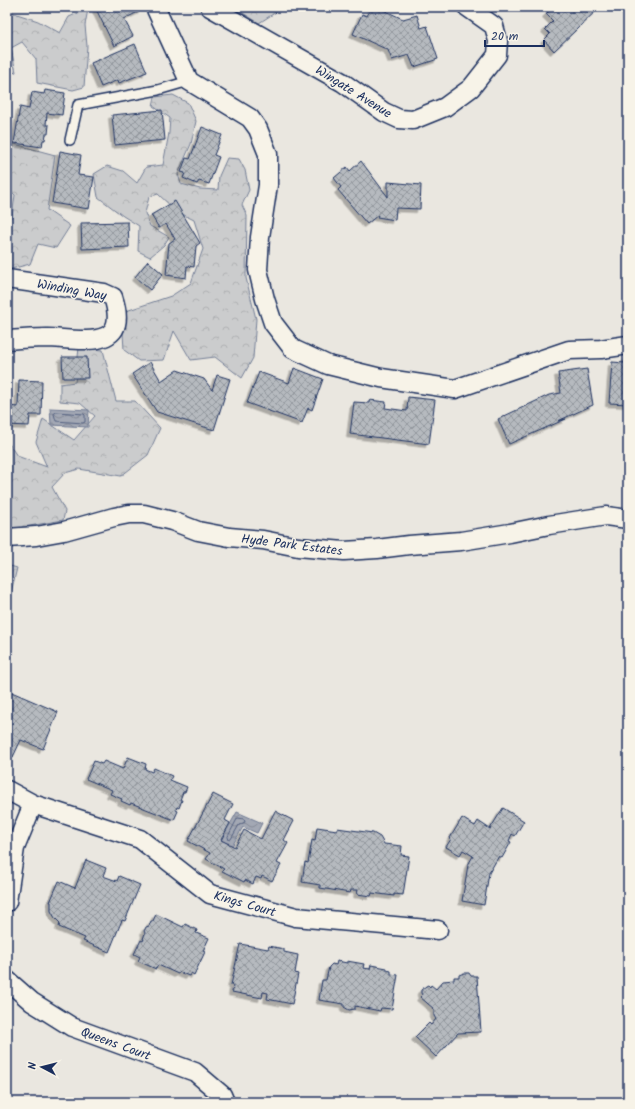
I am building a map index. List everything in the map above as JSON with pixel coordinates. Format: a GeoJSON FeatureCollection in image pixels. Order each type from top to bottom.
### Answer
{"type":"FeatureCollection","features":[{"type":"Feature","properties":{"kind":"street"},"geometry":{"type":"LineString","coordinates":[[155,7],[189,81],[250,118],[258,129],[268,154],[268,185],[260,237],[258,270],[273,323],[293,349],[328,365],[381,378],[455,389],[569,350],[601,349],[628,345]]}},
{"type":"Feature","properties":{"kind":"street","name":"Wingate Avenue"},"geometry":{"type":"LineString","coordinates":[[210,7],[342,82],[384,112],[399,119],[412,120],[445,107],[471,88],[497,55],[498,41],[494,26],[467,7]]}},
{"type":"Feature","properties":{"kind":"street","name":"Winding Way"},"geometry":{"type":"LineString","coordinates":[[7,279],[104,293],[113,297],[117,310],[117,320],[113,330],[106,337],[86,340],[47,338],[7,340]]}},
{"type":"Feature","properties":{"kind":"street","name":"Hyde Park Estates"},"geometry":{"type":"LineString","coordinates":[[7,538],[43,535],[64,531],[114,517],[129,514],[144,514],[172,521],[198,531],[229,537],[263,540],[298,547],[344,551],[377,550],[409,545],[461,542],[549,525],[606,516],[628,519]]}},
{"type":"Feature","properties":{"kind":"street","name":"Kings Court"},"geometry":{"type":"LineString","coordinates":[[7,790],[33,804],[140,838],[210,894],[296,917],[438,930]]}},
{"type":"Feature","properties":{"kind":"street"},"geometry":{"type":"LineString","coordinates":[[7,902],[15,848],[33,804]]}},
{"type":"Feature","properties":{"kind":"street","name":"Queens Court"},"geometry":{"type":"LineString","coordinates":[[7,980],[32,1002],[72,1026],[195,1072],[222,1095],[226,1102]]}},
{"type":"Feature","properties":{"kind":"lane"},"geometry":{"type":"LineString","coordinates":[[70,140],[78,105],[158,90],[189,81]]}},
{"type":"Feature","properties":{"kind":"green space"},"geometry":{"type":"Polygon","coordinates":[[[7,7],[8,11],[38,21],[60,33],[69,17],[88,9],[85,25],[87,46],[84,87],[73,90],[37,83],[36,59],[22,42],[11,48],[16,72],[7,75],[7,7]]]}},
{"type":"Feature","properties":{"kind":"green space"},"geometry":{"type":"Polygon","coordinates":[[[233,7],[284,7],[259,23],[233,7]]]}},
{"type":"Feature","properties":{"kind":"green space"},"geometry":{"type":"Polygon","coordinates":[[[173,95],[188,103],[196,121],[191,144],[178,174],[181,184],[200,189],[218,190],[219,176],[227,158],[239,159],[245,170],[249,190],[242,205],[247,216],[246,278],[256,319],[253,358],[242,378],[215,357],[191,360],[174,331],[164,360],[139,361],[124,350],[123,333],[126,311],[171,296],[191,283],[203,249],[194,220],[176,211],[158,194],[149,197],[145,213],[150,226],[169,237],[164,245],[150,257],[138,251],[139,226],[98,197],[94,174],[107,166],[123,171],[137,183],[146,167],[163,165],[169,133],[170,118],[153,106],[155,97],[173,95]]]}},
{"type":"Feature","properties":{"kind":"green space"},"geometry":{"type":"Polygon","coordinates":[[[7,142],[55,155],[47,210],[70,226],[56,248],[38,244],[30,264],[7,270],[7,217],[12,217],[15,195],[7,187],[7,142]]]}},
{"type":"Feature","properties":{"kind":"green space"},"geometry":{"type":"Polygon","coordinates":[[[79,348],[103,350],[116,401],[135,401],[160,428],[148,455],[121,476],[79,469],[65,473],[52,487],[65,511],[63,520],[7,530],[7,441],[17,456],[47,467],[36,442],[43,419],[74,440],[95,416],[80,403],[60,401],[60,384],[75,382],[79,348]]]}},
{"type":"Feature","properties":{"kind":"green space"},"geometry":{"type":"Polygon","coordinates":[[[7,565],[17,568],[7,609],[7,565]]]}},
{"type":"Feature","properties":{"kind":"water"},"geometry":{"type":"Polygon","coordinates":[[[50,408],[89,410],[88,427],[51,425],[50,408]]]}},
{"type":"Feature","properties":{"kind":"water"},"geometry":{"type":"Polygon","coordinates":[[[237,812],[262,823],[257,833],[243,827],[232,846],[221,840],[237,812]]]}},
{"type":"Feature","properties":{"kind":"building"},"geometry":{"type":"Polygon","coordinates":[[[101,7],[140,7],[142,10],[124,19],[133,36],[114,46],[96,9],[101,7]]]}},
{"type":"Feature","properties":{"kind":"building"},"geometry":{"type":"Polygon","coordinates":[[[372,7],[377,7],[403,19],[417,15],[421,28],[427,26],[438,59],[414,67],[409,55],[392,60],[388,50],[353,34],[362,14],[367,16],[372,7]]]}},
{"type":"Feature","properties":{"kind":"building"},"geometry":{"type":"Polygon","coordinates":[[[553,7],[600,7],[554,51],[544,40],[550,34],[545,29],[553,21],[546,14],[553,7]]]}},
{"type":"Feature","properties":{"kind":"building"},"geometry":{"type":"Polygon","coordinates":[[[135,44],[147,72],[119,83],[118,80],[101,87],[91,63],[135,44]]]}},
{"type":"Feature","properties":{"kind":"building"},"geometry":{"type":"Polygon","coordinates":[[[45,90],[65,93],[62,115],[47,113],[46,125],[49,125],[48,134],[46,134],[45,140],[43,140],[42,147],[14,143],[20,107],[29,109],[32,92],[44,94],[45,90]]]}},
{"type":"Feature","properties":{"kind":"building"},"geometry":{"type":"Polygon","coordinates":[[[162,110],[165,140],[115,145],[112,115],[162,110]]]}},
{"type":"Feature","properties":{"kind":"building"},"geometry":{"type":"Polygon","coordinates":[[[202,127],[222,135],[214,155],[219,157],[209,184],[199,181],[197,184],[183,178],[185,173],[181,172],[186,158],[190,159],[202,127]]]}},
{"type":"Feature","properties":{"kind":"building"},"geometry":{"type":"Polygon","coordinates":[[[60,151],[81,155],[78,175],[94,177],[89,209],[52,203],[60,151]]]}},
{"type":"Feature","properties":{"kind":"building"},"geometry":{"type":"Polygon","coordinates":[[[361,161],[388,197],[388,182],[421,185],[420,209],[396,208],[395,220],[377,217],[378,215],[367,224],[338,190],[341,187],[334,178],[347,167],[350,171],[361,161]]]}},
{"type":"Feature","properties":{"kind":"building"},"geometry":{"type":"Polygon","coordinates":[[[175,201],[200,243],[196,246],[194,267],[187,266],[186,278],[166,275],[169,243],[175,239],[166,224],[159,228],[151,215],[175,201]]]}},
{"type":"Feature","properties":{"kind":"building"},"geometry":{"type":"Polygon","coordinates":[[[128,222],[129,247],[82,249],[81,223],[128,222]]]}},
{"type":"Feature","properties":{"kind":"building"},"geometry":{"type":"Polygon","coordinates":[[[148,261],[163,274],[150,290],[135,277],[148,261]]]}},
{"type":"Feature","properties":{"kind":"building"},"geometry":{"type":"Polygon","coordinates":[[[7,296],[10,296],[7,313],[7,296]]]}},
{"type":"Feature","properties":{"kind":"building"},"geometry":{"type":"Polygon","coordinates":[[[62,357],[87,357],[88,378],[63,378],[62,357]]]}},
{"type":"Feature","properties":{"kind":"building"},"geometry":{"type":"Polygon","coordinates":[[[625,358],[628,358],[628,404],[609,403],[612,362],[625,363],[625,358]]]}},
{"type":"Feature","properties":{"kind":"building"},"geometry":{"type":"Polygon","coordinates":[[[150,362],[161,381],[177,370],[204,379],[212,390],[217,375],[230,379],[214,430],[157,412],[132,374],[150,362]]]}},
{"type":"Feature","properties":{"kind":"building"},"geometry":{"type":"Polygon","coordinates":[[[294,368],[323,379],[312,410],[308,408],[302,423],[247,403],[259,372],[289,383],[294,368]]]}},
{"type":"Feature","properties":{"kind":"building"},"geometry":{"type":"Polygon","coordinates":[[[587,369],[593,405],[558,421],[566,419],[509,444],[498,419],[549,395],[561,393],[558,373],[587,369]]]}},
{"type":"Feature","properties":{"kind":"building"},"geometry":{"type":"Polygon","coordinates":[[[19,380],[42,381],[41,415],[30,415],[29,426],[7,425],[7,406],[18,407],[19,380]]]}},
{"type":"Feature","properties":{"kind":"building"},"geometry":{"type":"Polygon","coordinates":[[[408,397],[435,400],[429,444],[350,434],[354,402],[369,403],[369,400],[386,402],[385,408],[407,411],[408,397]]]}},
{"type":"Feature","properties":{"kind":"building"},"geometry":{"type":"Polygon","coordinates":[[[7,690],[58,712],[43,749],[21,740],[13,757],[7,755],[7,690]]]}},
{"type":"Feature","properties":{"kind":"building"},"geometry":{"type":"Polygon","coordinates":[[[128,757],[146,764],[145,769],[152,772],[154,768],[172,776],[170,780],[187,787],[185,792],[183,792],[179,808],[177,807],[176,810],[178,811],[174,820],[131,803],[130,805],[121,801],[122,799],[110,794],[112,790],[86,779],[94,761],[102,764],[104,761],[123,769],[128,757]]]}},
{"type":"Feature","properties":{"kind":"building"},"geometry":{"type":"Polygon","coordinates":[[[213,794],[233,804],[225,820],[230,823],[221,840],[235,847],[244,830],[261,839],[275,811],[294,821],[284,840],[288,843],[277,863],[281,865],[272,881],[262,876],[261,879],[256,877],[253,884],[245,880],[244,882],[222,871],[224,869],[206,859],[210,853],[188,841],[213,794]]]}},
{"type":"Feature","properties":{"kind":"building"},"geometry":{"type":"Polygon","coordinates":[[[503,808],[524,821],[515,836],[512,834],[509,841],[511,842],[502,858],[499,856],[489,873],[484,905],[462,901],[468,865],[473,856],[463,850],[460,855],[446,847],[462,818],[475,826],[478,821],[490,829],[503,808]]]}},
{"type":"Feature","properties":{"kind":"building"},"geometry":{"type":"Polygon","coordinates":[[[317,827],[373,833],[380,837],[384,844],[402,846],[401,855],[409,856],[403,895],[394,894],[394,896],[372,893],[371,896],[357,894],[358,890],[351,890],[350,893],[320,888],[320,885],[302,882],[305,862],[308,863],[312,840],[315,841],[317,827]]]}},
{"type":"Feature","properties":{"kind":"building"},"geometry":{"type":"Polygon","coordinates":[[[86,860],[106,868],[103,876],[117,881],[119,876],[140,885],[125,921],[122,920],[109,952],[83,941],[85,938],[59,927],[60,923],[51,911],[50,902],[59,881],[75,888],[86,860]]]}},
{"type":"Feature","properties":{"kind":"building"},"geometry":{"type":"Polygon","coordinates":[[[156,914],[183,927],[185,924],[197,930],[196,933],[209,938],[203,951],[205,952],[194,975],[191,973],[189,976],[179,972],[178,974],[158,965],[156,969],[138,961],[140,957],[134,954],[141,940],[143,941],[144,939],[144,931],[146,927],[149,926],[151,921],[153,921],[156,914]]]}},
{"type":"Feature","properties":{"kind":"building"},"geometry":{"type":"Polygon","coordinates":[[[240,944],[268,949],[269,946],[284,949],[284,952],[298,955],[295,973],[298,974],[292,1004],[267,999],[268,993],[263,992],[262,998],[232,992],[233,986],[231,985],[240,944]]]}},
{"type":"Feature","properties":{"kind":"building"},"geometry":{"type":"Polygon","coordinates":[[[337,961],[364,964],[363,968],[370,969],[371,965],[387,968],[387,970],[391,971],[391,974],[398,975],[392,1009],[381,1008],[380,1011],[355,1006],[355,1009],[349,1010],[344,1007],[344,1004],[319,1000],[322,980],[326,980],[329,967],[332,964],[336,965],[337,961]]]}},
{"type":"Feature","properties":{"kind":"building"},"geometry":{"type":"Polygon","coordinates":[[[469,973],[471,976],[477,976],[481,1032],[458,1033],[436,1057],[415,1037],[429,1023],[431,1025],[436,1019],[434,1016],[434,1009],[420,997],[422,995],[421,990],[428,985],[430,987],[431,985],[436,989],[443,981],[454,980],[454,977],[459,977],[459,975],[469,973]]]}}]}
